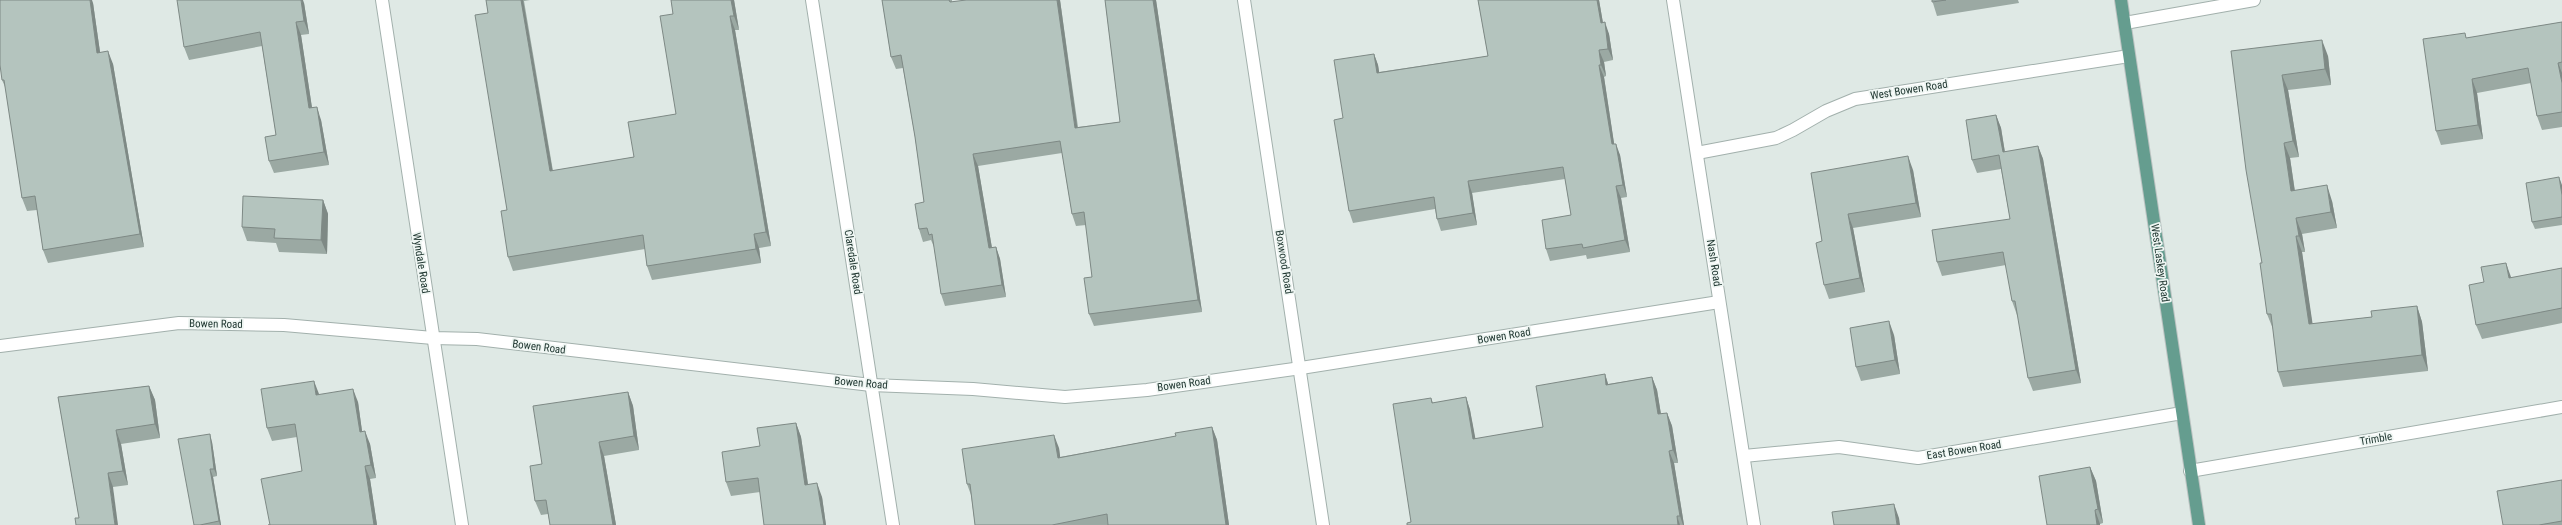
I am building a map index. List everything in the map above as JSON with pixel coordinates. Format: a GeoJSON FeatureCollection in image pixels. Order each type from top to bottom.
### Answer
{"type":"FeatureCollection","features":[{"type":"Feature","properties":{"kind":"main road","name":"West Laskey Road"},"geometry":{"type":"LineString","coordinates":[[2121,0],[2199,525]]}},
{"type":"Feature","properties":{"kind":"street","name":"Wyndale Road"},"geometry":{"type":"LineString","coordinates":[[382,0],[462,525]]}},
{"type":"Feature","properties":{"kind":"street","name":"Claredale Road"},"geometry":{"type":"LineString","coordinates":[[812,0],[893,525]]}},
{"type":"Feature","properties":{"kind":"street","name":"Boxwood Road"},"geometry":{"type":"LineString","coordinates":[[1244,0],[1324,525]]}},
{"type":"Feature","properties":{"kind":"street","name":"Nash Road"},"geometry":{"type":"LineString","coordinates":[[1673,0],[1754,525]]}},
{"type":"Feature","properties":{"kind":"street"},"geometry":{"type":"LineString","coordinates":[[2125,23],[2254,0]]}},
{"type":"Feature","properties":{"kind":"street","name":"West Bowen Road"},"geometry":{"type":"LineString","coordinates":[[1697,153],[1776,138],[1826,111],[1855,99],[2129,56]]}},
{"type":"Feature","properties":{"kind":"street","name":"Bowen Road"},"geometry":{"type":"LineString","coordinates":[[0,346],[179,323],[284,325],[433,338],[478,339],[872,384],[973,389],[1065,397],[1147,390],[1301,368],[1720,302]]}},
{"type":"Feature","properties":{"kind":"street","name":"Trimble"},"geometry":{"type":"LineString","coordinates":[[2190,471],[2562,407]]}},
{"type":"Feature","properties":{"kind":"street","name":"East Bowen Road"},"geometry":{"type":"LineString","coordinates":[[1744,456],[1839,447],[1918,458],[2182,413]]}},
{"type":"Feature","properties":{"kind":"building"},"geometry":{"type":"Polygon","coordinates":[[[0,0],[90,0],[97,53],[108,51],[140,234],[43,250],[35,196],[22,198],[4,80],[2,80],[0,65],[0,0]]]}},
{"type":"Feature","properties":{"kind":"building"},"geometry":{"type":"Polygon","coordinates":[[[177,0],[301,0],[304,21],[296,22],[309,108],[317,107],[324,152],[269,161],[265,137],[276,135],[260,32],[184,47],[177,0]]]}},
{"type":"Feature","properties":{"kind":"building"},"geometry":{"type":"Polygon","coordinates":[[[486,0],[521,0],[550,171],[634,157],[628,122],[676,114],[660,16],[673,14],[671,0],[731,0],[734,16],[730,16],[766,232],[754,234],[756,249],[647,266],[643,235],[508,257],[501,211],[507,210],[475,15],[488,13],[486,0]]]}},
{"type":"Feature","properties":{"kind":"building"},"geometry":{"type":"Polygon","coordinates":[[[882,0],[949,0],[950,2],[966,0],[1057,0],[1075,128],[1120,122],[1105,0],[1153,0],[1198,300],[1089,314],[1084,278],[1092,277],[1084,212],[1072,214],[1060,141],[973,154],[989,248],[996,247],[1002,285],[941,294],[932,234],[929,235],[927,228],[919,229],[915,204],[924,202],[915,137],[901,55],[891,57],[882,0]]]}},
{"type":"Feature","properties":{"kind":"building"},"geometry":{"type":"Polygon","coordinates":[[[1478,0],[1597,0],[1601,23],[1605,22],[1608,49],[1599,50],[1601,65],[1599,65],[1612,144],[1616,144],[1623,185],[1616,186],[1625,240],[1583,248],[1582,244],[1546,249],[1542,220],[1571,215],[1563,167],[1468,181],[1473,213],[1437,219],[1434,197],[1349,211],[1334,120],[1343,118],[1334,60],[1374,54],[1377,73],[1488,56],[1478,0]]]}},
{"type":"Feature","properties":{"kind":"building"},"geometry":{"type":"Polygon","coordinates":[[[1932,0],[1946,0],[1932,2],[1932,0]]]}},
{"type":"Feature","properties":{"kind":"building"},"geometry":{"type":"Polygon","coordinates":[[[2562,22],[2562,62],[2558,63],[2562,83],[2562,112],[2537,116],[2528,68],[2472,79],[2478,125],[2436,131],[2423,39],[2465,33],[2466,38],[2562,22]]]}},
{"type":"Feature","properties":{"kind":"building"},"geometry":{"type":"Polygon","coordinates":[[[2322,40],[2325,69],[2282,75],[2293,141],[2284,143],[2291,191],[2327,185],[2331,212],[2296,218],[2299,236],[2296,236],[2309,324],[2372,317],[2371,311],[2417,306],[2422,355],[2278,372],[2271,314],[2267,314],[2260,263],[2262,263],[2246,170],[2231,51],[2322,40]]]}},
{"type":"Feature","properties":{"kind":"building"},"geometry":{"type":"Polygon","coordinates":[[[1996,115],[2003,152],[2038,146],[2076,370],[2028,378],[2015,301],[2012,301],[2003,252],[1937,262],[1932,230],[2010,219],[1999,155],[1972,160],[1966,120],[1996,115]]]}},
{"type":"Feature","properties":{"kind":"building"},"geometry":{"type":"Polygon","coordinates":[[[1908,156],[1916,203],[1848,214],[1860,278],[1824,285],[1816,243],[1822,241],[1811,173],[1908,156]]]}},
{"type":"Feature","properties":{"kind":"building"},"geometry":{"type":"Polygon","coordinates":[[[2559,177],[2562,195],[2562,217],[2532,222],[2526,183],[2559,177]]]}},
{"type":"Feature","properties":{"kind":"building"},"geometry":{"type":"Polygon","coordinates":[[[243,196],[323,200],[321,240],[274,238],[275,229],[242,227],[243,196]]]}},
{"type":"Feature","properties":{"kind":"building"},"geometry":{"type":"Polygon","coordinates":[[[2506,263],[2509,278],[2562,268],[2562,308],[2476,325],[2469,285],[2484,282],[2481,267],[2506,263]]]}},
{"type":"Feature","properties":{"kind":"building"},"geometry":{"type":"Polygon","coordinates":[[[1889,321],[1895,360],[1856,367],[1850,328],[1889,321]]]}},
{"type":"Feature","properties":{"kind":"building"},"geometry":{"type":"Polygon","coordinates":[[[1605,374],[1606,385],[1652,377],[1658,414],[1667,413],[1673,450],[1669,451],[1680,516],[1677,516],[1678,525],[1407,525],[1407,523],[1411,522],[1393,404],[1431,398],[1432,403],[1466,397],[1473,439],[1543,427],[1536,386],[1605,374]]]}},
{"type":"Feature","properties":{"kind":"building"},"geometry":{"type":"Polygon","coordinates":[[[314,381],[316,395],[353,389],[360,432],[365,431],[371,465],[365,466],[374,525],[270,525],[261,479],[302,471],[295,424],[267,428],[261,389],[314,381]]]}},
{"type":"Feature","properties":{"kind":"building"},"geometry":{"type":"Polygon","coordinates":[[[149,386],[155,424],[116,430],[123,471],[108,473],[115,525],[76,525],[75,518],[79,518],[58,397],[149,386]]]}},
{"type":"Feature","properties":{"kind":"building"},"geometry":{"type":"Polygon","coordinates":[[[628,392],[634,436],[599,442],[613,525],[550,525],[546,500],[535,501],[530,466],[542,464],[533,406],[628,392]]]}},
{"type":"Feature","properties":{"kind":"building"},"geometry":{"type":"Polygon","coordinates":[[[796,423],[805,485],[817,483],[824,525],[764,525],[758,478],[726,482],[722,452],[760,446],[757,428],[796,423]]]}},
{"type":"Feature","properties":{"kind":"building"},"geometry":{"type":"Polygon","coordinates":[[[1212,427],[1226,525],[1108,525],[1107,514],[1052,525],[975,525],[970,484],[967,484],[962,449],[1054,435],[1058,458],[1176,436],[1175,433],[1212,427]]]}},
{"type":"Feature","properties":{"kind":"building"},"geometry":{"type":"Polygon","coordinates":[[[210,434],[214,469],[210,469],[219,521],[194,525],[178,439],[210,434]]]}},
{"type":"Feature","properties":{"kind":"building"},"geometry":{"type":"Polygon","coordinates":[[[2090,467],[2098,509],[2095,510],[2097,525],[2047,525],[2039,476],[2090,467]]]}},
{"type":"Feature","properties":{"kind":"building"},"geometry":{"type":"Polygon","coordinates":[[[2562,480],[2562,521],[2539,525],[2503,525],[2497,491],[2562,480]]]}},
{"type":"Feature","properties":{"kind":"building"},"geometry":{"type":"Polygon","coordinates":[[[1894,504],[1897,525],[1834,525],[1832,512],[1894,504]]]}}]}
